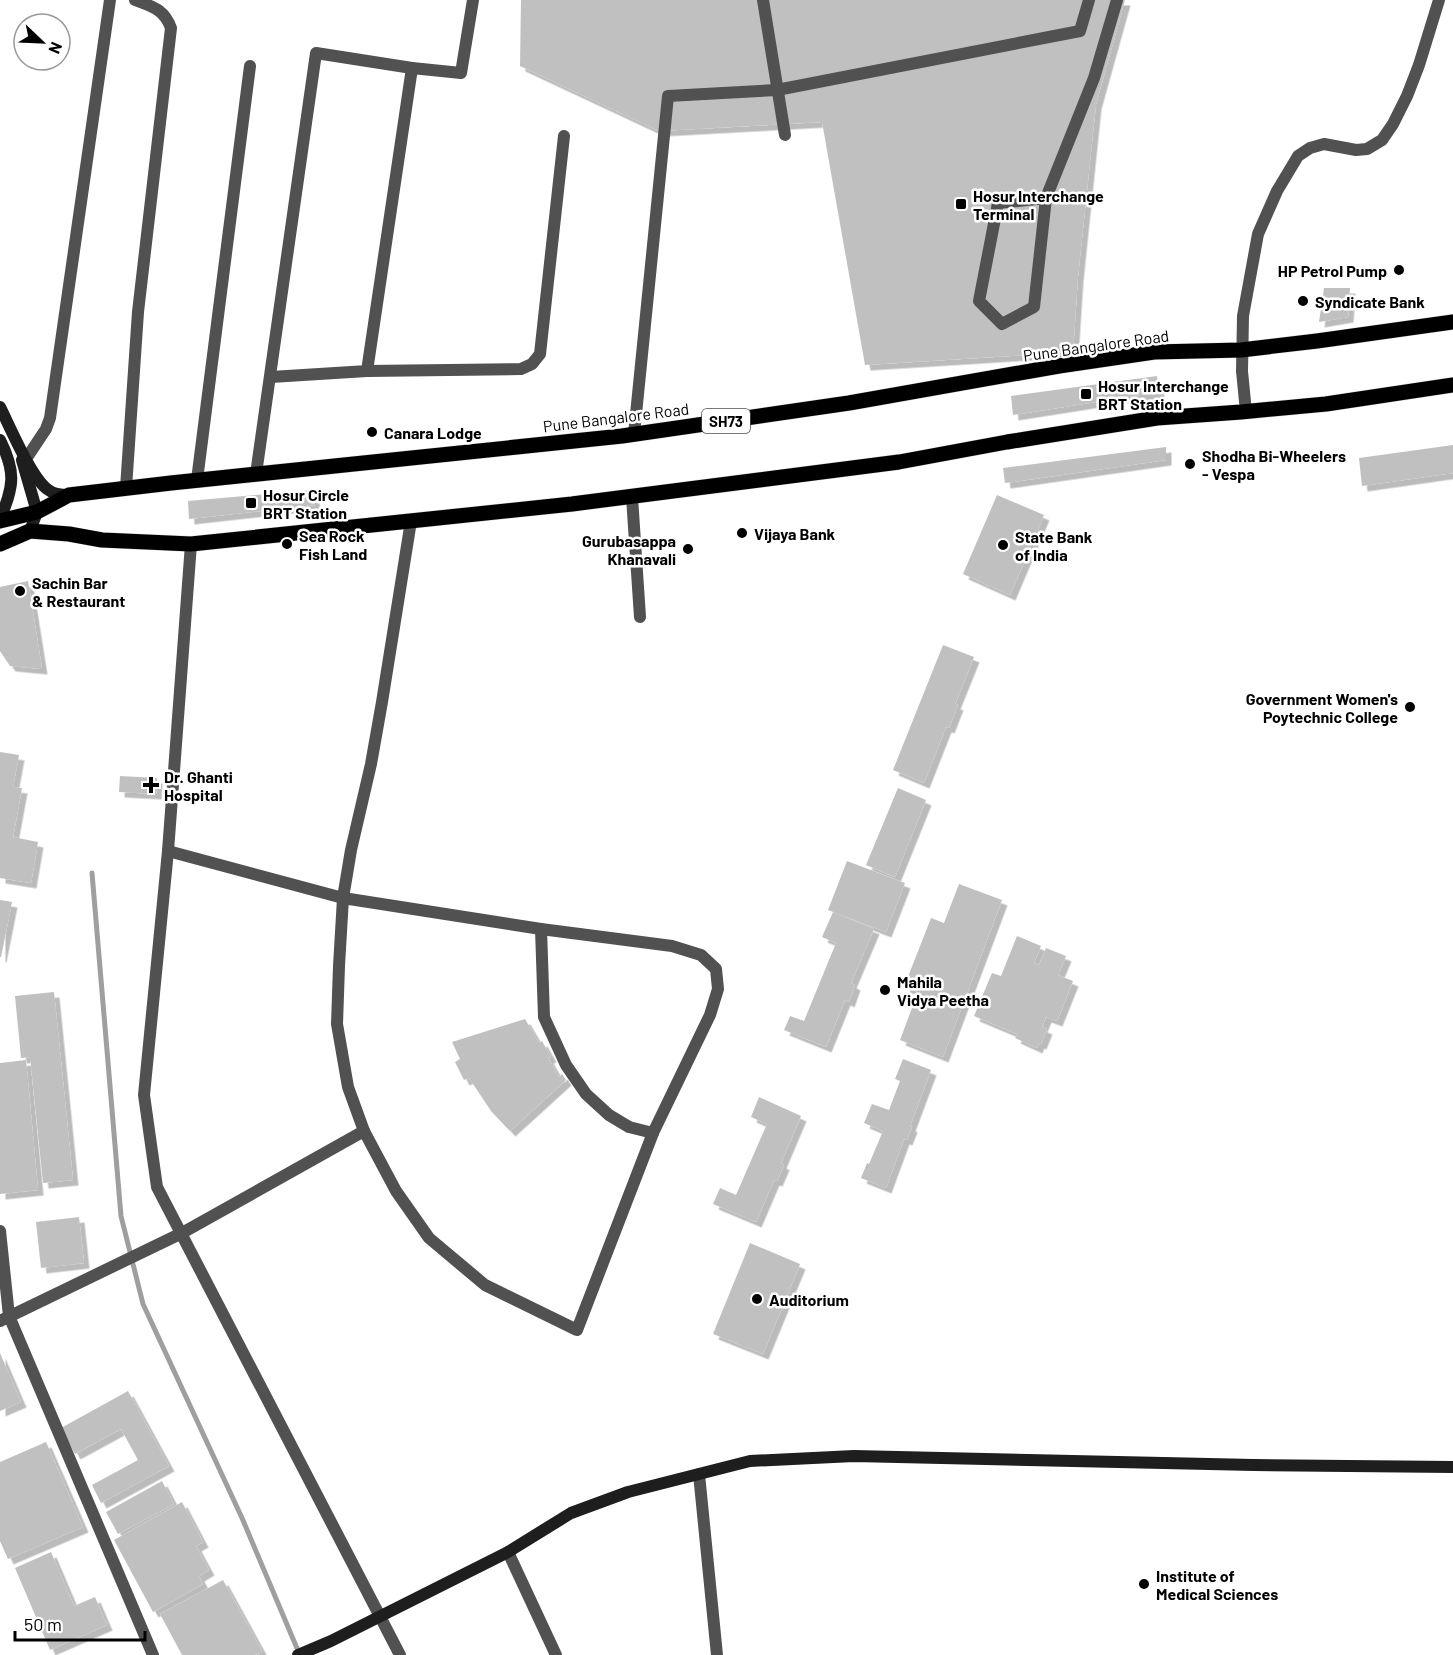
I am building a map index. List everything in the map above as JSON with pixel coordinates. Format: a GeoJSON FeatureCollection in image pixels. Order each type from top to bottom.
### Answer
{"type":"FeatureCollection","features":[{"type":"Feature","properties":{"kind":"main road","name":"Pune Bangalore Road"},"geometry":{"type":"LineString","coordinates":[[0,521],[37,512],[69,495],[634,434],[849,403],[1059,366],[1154,352],[1241,350],[1453,322]]}},
{"type":"Feature","properties":{"kind":"main road"},"geometry":{"type":"LineString","coordinates":[[0,544],[30,531],[69,534],[102,540],[190,544],[572,504],[899,462],[1157,418],[1326,404],[1453,385]]}},
{"type":"Feature","properties":{"kind":"street"},"geometry":{"type":"LineString","coordinates":[[26,459],[46,429],[50,418],[110,0]]}},
{"type":"Feature","properties":{"kind":"street"},"geometry":{"type":"LineString","coordinates":[[126,488],[138,312],[171,42],[171,28],[167,16],[135,0]]}},
{"type":"Feature","properties":{"kind":"street"},"geometry":{"type":"LineString","coordinates":[[256,474],[316,53],[461,73],[473,0]]}},
{"type":"Feature","properties":{"kind":"street"},"geometry":{"type":"LineString","coordinates":[[763,0],[784,135]]}},
{"type":"Feature","properties":{"kind":"street"},"geometry":{"type":"LineString","coordinates":[[634,434],[669,96],[777,90],[1080,31],[1089,0]]}},
{"type":"Feature","properties":{"kind":"street"},"geometry":{"type":"LineString","coordinates":[[1046,198],[998,203],[979,301],[1002,324],[1034,307],[1046,198],[1094,78],[1117,0]]}},
{"type":"Feature","properties":{"kind":"street"},"geometry":{"type":"LineString","coordinates":[[1246,412],[1241,350],[1243,316],[1258,234],[1277,191],[1298,156],[1310,148],[1324,144],[1356,150],[1367,148],[1382,140],[1407,96],[1439,0]]}},
{"type":"Feature","properties":{"kind":"street"},"geometry":{"type":"LineString","coordinates":[[197,480],[250,66]]}},
{"type":"Feature","properties":{"kind":"street"},"geometry":{"type":"LineString","coordinates":[[367,371],[412,68]]}},
{"type":"Feature","properties":{"kind":"street"},"geometry":{"type":"LineString","coordinates":[[271,377],[367,371],[521,369],[532,364],[540,354],[564,136]]}},
{"type":"Feature","properties":{"kind":"street"},"geometry":{"type":"LineString","coordinates":[[0,407],[40,483],[57,494],[69,495]]}},
{"type":"Feature","properties":{"kind":"street"},"geometry":{"type":"LineString","coordinates":[[16,440],[37,512],[30,531]]}},
{"type":"Feature","properties":{"kind":"street"},"geometry":{"type":"LineString","coordinates":[[0,521],[12,477],[9,460],[2,443]]}},
{"type":"Feature","properties":{"kind":"street"},"geometry":{"type":"LineString","coordinates":[[632,496],[640,617]]}},
{"type":"Feature","properties":{"kind":"street"},"geometry":{"type":"LineString","coordinates":[[168,851],[344,898],[541,929],[672,946],[701,955],[716,969],[718,989],[710,1015],[653,1133],[577,1330],[485,1285],[429,1238],[396,1191],[364,1131],[348,1087],[337,1024],[344,898],[351,850],[371,764],[411,521]]}},
{"type":"Feature","properties":{"kind":"street"},"geometry":{"type":"LineString","coordinates":[[190,544],[168,851],[144,1095],[157,1187],[400,1655]]}},
{"type":"Feature","properties":{"kind":"street"},"geometry":{"type":"LineString","coordinates":[[541,929],[544,1017],[566,1065],[586,1094],[609,1115],[629,1127],[653,1133]]}},
{"type":"Feature","properties":{"kind":"street"},"geometry":{"type":"LineString","coordinates":[[4,1319],[182,1233],[364,1131]]}},
{"type":"Feature","properties":{"kind":"street"},"geometry":{"type":"LineString","coordinates":[[0,1232],[4,1319],[153,1655]]}},
{"type":"Feature","properties":{"kind":"street"},"geometry":{"type":"LineString","coordinates":[[298,1655],[331,1641],[508,1552],[571,1513],[628,1492],[750,1461],[855,1456],[1453,1467]]}},
{"type":"Feature","properties":{"kind":"street"},"geometry":{"type":"LineString","coordinates":[[699,1474],[717,1655]]}},
{"type":"Feature","properties":{"kind":"street"},"geometry":{"type":"LineString","coordinates":[[508,1552],[556,1655]]}},
{"type":"Feature","properties":{"kind":"building","name":"Hosur Interchange Terminal"},"geometry":{"type":"Polygon","coordinates":[[[521,0],[1125,0],[1096,104],[1078,276],[1073,352],[865,365],[822,122],[659,131],[520,66],[521,0]]]}},
{"type":"Feature","properties":{"kind":"building"},"geometry":{"type":"Polygon","coordinates":[[[1324,288],[1350,288],[1348,317],[1319,322],[1324,288]]]}},
{"type":"Feature","properties":{"kind":"building","name":"Hosur Interchange BRT Station"},"geometry":{"type":"Polygon","coordinates":[[[1157,376],[1159,392],[1013,415],[1011,396],[1157,376]]]}},
{"type":"Feature","properties":{"kind":"building"},"geometry":{"type":"Polygon","coordinates":[[[1453,445],[1453,473],[1362,486],[1359,458],[1453,445]]]}},
{"type":"Feature","properties":{"kind":"building"},"geometry":{"type":"Polygon","coordinates":[[[1166,447],[1166,460],[1005,483],[1003,468],[1166,447]]]}},
{"type":"Feature","properties":{"kind":"building","name":"Hosur Circle BRT Station"},"geometry":{"type":"Polygon","coordinates":[[[313,490],[315,505],[189,519],[188,501],[313,490]]]}},
{"type":"Feature","properties":{"kind":"building","name":"State Bank of India"},"geometry":{"type":"Polygon","coordinates":[[[997,495],[1044,515],[1010,595],[963,574],[997,495]]]}},
{"type":"Feature","properties":{"kind":"building"},"geometry":{"type":"Polygon","coordinates":[[[28,581],[42,669],[10,666],[0,651],[0,587],[28,581]]]}},
{"type":"Feature","properties":{"kind":"building"},"geometry":{"type":"Polygon","coordinates":[[[943,645],[974,657],[955,704],[958,705],[949,728],[946,727],[924,783],[893,770],[943,645]]]}},
{"type":"Feature","properties":{"kind":"building"},"geometry":{"type":"Polygon","coordinates":[[[0,752],[19,755],[13,787],[22,788],[13,837],[38,842],[31,883],[0,878],[0,752]]]}},
{"type":"Feature","properties":{"kind":"building"},"geometry":{"type":"Polygon","coordinates":[[[120,776],[157,778],[156,794],[119,792],[120,776]]]}},
{"type":"Feature","properties":{"kind":"building"},"geometry":{"type":"Polygon","coordinates":[[[898,788],[926,800],[895,877],[866,865],[898,788]]]}},
{"type":"Feature","properties":{"kind":"building"},"geometry":{"type":"Polygon","coordinates":[[[847,861],[905,883],[886,932],[828,910],[847,861]]]}},
{"type":"Feature","properties":{"kind":"building"},"geometry":{"type":"Polygon","coordinates":[[[959,884],[1002,900],[943,1057],[900,1040],[918,992],[904,987],[931,918],[944,923],[959,884]]]}},
{"type":"Feature","properties":{"kind":"building"},"geometry":{"type":"Polygon","coordinates":[[[0,900],[12,902],[1,957],[0,957],[0,900]]]}},
{"type":"Feature","properties":{"kind":"building"},"geometry":{"type":"Polygon","coordinates":[[[833,912],[874,929],[851,983],[855,985],[849,1002],[845,1000],[826,1047],[784,1030],[790,1016],[804,1021],[836,943],[822,937],[833,912]]]}},
{"type":"Feature","properties":{"kind":"building"},"geometry":{"type":"Polygon","coordinates":[[[1017,936],[1041,946],[1034,963],[1039,965],[1046,948],[1066,956],[1058,975],[1073,981],[1057,1021],[1046,1017],[1042,1027],[1047,1029],[1037,1048],[1015,1038],[1017,1034],[974,1016],[992,973],[1001,976],[1017,936]]]}},
{"type":"Feature","properties":{"kind":"building"},"geometry":{"type":"Polygon","coordinates":[[[54,992],[73,1180],[43,1183],[30,1057],[21,1058],[15,996],[54,992]]]}},
{"type":"Feature","properties":{"kind":"building"},"geometry":{"type":"Polygon","coordinates":[[[525,1019],[539,1043],[542,1041],[551,1057],[548,1058],[559,1077],[562,1074],[566,1080],[510,1131],[491,1111],[469,1078],[464,1080],[455,1062],[460,1059],[452,1042],[525,1019]]]}},
{"type":"Feature","properties":{"kind":"building"},"geometry":{"type":"Polygon","coordinates":[[[903,1059],[931,1070],[910,1126],[912,1127],[907,1140],[904,1139],[886,1188],[861,1178],[883,1131],[864,1123],[872,1104],[889,1110],[900,1081],[895,1079],[903,1059]]]}},
{"type":"Feature","properties":{"kind":"building"},"geometry":{"type":"Polygon","coordinates":[[[26,1060],[38,1190],[0,1194],[0,1063],[26,1060]]]}},
{"type":"Feature","properties":{"kind":"building"},"geometry":{"type":"Polygon","coordinates":[[[759,1097],[801,1116],[781,1163],[784,1165],[777,1181],[774,1180],[756,1222],[713,1204],[720,1188],[736,1195],[767,1124],[751,1117],[759,1097]]]}},
{"type":"Feature","properties":{"kind":"building"},"geometry":{"type":"Polygon","coordinates":[[[79,1217],[84,1263],[41,1268],[36,1222],[79,1217]]]}},
{"type":"Feature","properties":{"kind":"building","name":"Auditorium"},"geometry":{"type":"Polygon","coordinates":[[[750,1243],[800,1264],[763,1354],[713,1334],[750,1243]]]}},
{"type":"Feature","properties":{"kind":"building"},"geometry":{"type":"Polygon","coordinates":[[[0,1353],[21,1402],[0,1411],[0,1353]]]}},
{"type":"Feature","properties":{"kind":"building"},"geometry":{"type":"Polygon","coordinates":[[[128,1391],[169,1466],[101,1503],[92,1485],[138,1460],[121,1429],[75,1454],[61,1428],[128,1391]]]}},
{"type":"Feature","properties":{"kind":"building"},"geometry":{"type":"Polygon","coordinates":[[[46,1442],[83,1527],[8,1559],[0,1541],[0,1462],[46,1442]]]}},
{"type":"Feature","properties":{"kind":"building"},"geometry":{"type":"Polygon","coordinates":[[[162,1481],[174,1504],[118,1534],[106,1512],[162,1481]]]}},
{"type":"Feature","properties":{"kind":"building"},"geometry":{"type":"Polygon","coordinates":[[[182,1502],[203,1542],[196,1546],[209,1570],[199,1576],[203,1584],[153,1612],[114,1540],[182,1502]]]}},
{"type":"Feature","properties":{"kind":"building"},"geometry":{"type":"Polygon","coordinates":[[[51,1552],[74,1606],[95,1597],[107,1625],[50,1650],[15,1568],[51,1552]]]}},
{"type":"Feature","properties":{"kind":"building"},"geometry":{"type":"Polygon","coordinates":[[[223,1580],[262,1651],[255,1655],[182,1655],[160,1614],[223,1580]]]}},
{"type":"Feature","properties":{"kind":"waterway"},"geometry":{"type":"LineString","coordinates":[[92,873],[121,1216],[143,1304],[242,1518],[299,1653]]}},
{"type":"Feature","properties":{"kind":"place","name":"Hosur Interchange Terminal"},"geometry":{"type":"Point","coordinates":[961,204]}},
{"type":"Feature","properties":{"kind":"place","name":"HP Petrol Pump"},"geometry":{"type":"Point","coordinates":[1399,270]}},
{"type":"Feature","properties":{"kind":"place","name":"Syndicate Bank"},"geometry":{"type":"Point","coordinates":[1303,301]}},
{"type":"Feature","properties":{"kind":"place","name":"Hosur Interchange BRT Station"},"geometry":{"type":"Point","coordinates":[1086,394]}},
{"type":"Feature","properties":{"kind":"place","name":"Canara Lodge"},"geometry":{"type":"Point","coordinates":[372,432]}},
{"type":"Feature","properties":{"kind":"place","name":"Shodha Bi-Wheelers - Vespa"},"geometry":{"type":"Point","coordinates":[1190,464]}},
{"type":"Feature","properties":{"kind":"place","name":"Hosur Circle BRT Station"},"geometry":{"type":"Point","coordinates":[251,503]}},
{"type":"Feature","properties":{"kind":"place","name":"Vijaya Bank"},"geometry":{"type":"Point","coordinates":[742,533]}},
{"type":"Feature","properties":{"kind":"place","name":"Sea Rock Fish Land"},"geometry":{"type":"Point","coordinates":[287,544]}},
{"type":"Feature","properties":{"kind":"place","name":"State Bank of India"},"geometry":{"type":"Point","coordinates":[1003,545]}},
{"type":"Feature","properties":{"kind":"place","name":"Gurubasappa Khanavali"},"geometry":{"type":"Point","coordinates":[688,549]}},
{"type":"Feature","properties":{"kind":"place","name":"Sachin Bar & Restaurant"},"geometry":{"type":"Point","coordinates":[20,591]}},
{"type":"Feature","properties":{"kind":"place","name":"Government Women's Poytechnic College"},"geometry":{"type":"Point","coordinates":[1410,707]}},
{"type":"Feature","properties":{"kind":"place","name":"Dr. Ghanti Hospital"},"geometry":{"type":"Point","coordinates":[151,785]}},
{"type":"Feature","properties":{"kind":"place","name":"Mahila Vidya Peetha"},"geometry":{"type":"Point","coordinates":[885,990]}},
{"type":"Feature","properties":{"kind":"place","name":"Auditorium"},"geometry":{"type":"Point","coordinates":[757,1299]}},
{"type":"Feature","properties":{"kind":"place","name":"Institute of Medical Sciences"},"geometry":{"type":"Point","coordinates":[1144,1584]}}]}
